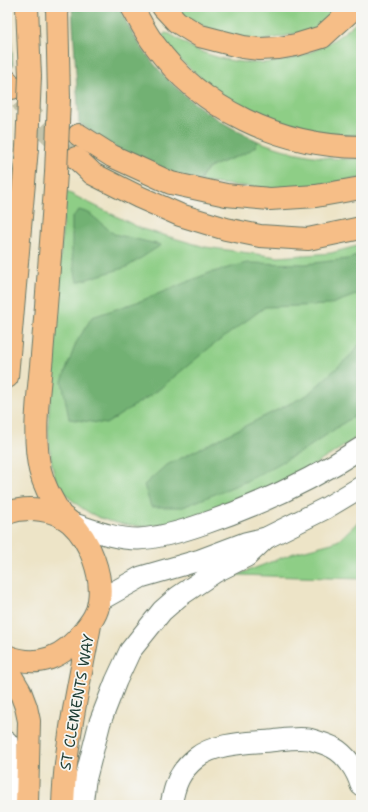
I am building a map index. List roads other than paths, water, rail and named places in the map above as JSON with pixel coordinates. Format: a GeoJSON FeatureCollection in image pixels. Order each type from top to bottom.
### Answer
{"type":"FeatureCollection","features":[{"type":"Feature","properties":{"kind":"main road"},"geometry":{"type":"LineString","coordinates":[[7,377],[27,148],[13,79],[27,7]]}},
{"type":"Feature","properties":{"kind":"main road"},"geometry":{"type":"LineString","coordinates":[[7,656],[32,662],[49,658],[67,649],[90,624],[98,610],[100,600],[98,577],[94,561],[82,537],[66,520],[47,490],[39,459],[37,432],[56,174],[59,98],[57,7]]}},
{"type":"Feature","properties":{"kind":"main road"},"geometry":{"type":"LineString","coordinates":[[132,7],[154,43],[170,64],[208,98],[233,114],[260,128],[302,141],[328,146],[361,147]]}},
{"type":"Feature","properties":{"kind":"main road"},"geometry":{"type":"LineString","coordinates":[[162,7],[177,22],[200,36],[243,47],[259,48],[279,48],[296,45],[322,37],[355,7]]}},
{"type":"Feature","properties":{"kind":"main road"},"geometry":{"type":"LineString","coordinates":[[79,135],[112,156],[171,183],[226,195],[256,199],[277,199],[316,196],[361,188]]}},
{"type":"Feature","properties":{"kind":"main road"},"geometry":{"type":"LineString","coordinates":[[76,158],[94,174],[139,198],[180,215],[226,229],[260,236],[308,239],[361,228]]}},
{"type":"Feature","properties":{"kind":"main road"},"geometry":{"type":"LineString","coordinates":[[7,514],[20,510],[47,511],[66,520]]}},
{"type":"Feature","properties":{"kind":"main road","name":"ST CLEMENTS WAY"},"geometry":{"type":"LineString","coordinates":[[63,805],[70,728],[90,624]]}},
{"type":"Feature","properties":{"kind":"main road"},"geometry":{"type":"LineString","coordinates":[[7,669],[20,691],[29,721],[27,805]]}},
{"type":"Feature","properties":{"kind":"street"},"geometry":{"type":"LineString","coordinates":[[66,520],[111,536],[137,539],[179,532],[230,515],[289,490],[333,466],[361,448]]}},
{"type":"Feature","properties":{"kind":"street"},"geometry":{"type":"LineString","coordinates":[[100,600],[141,577],[200,560],[266,538],[326,508],[361,487]]}},
{"type":"Feature","properties":{"kind":"street"},"geometry":{"type":"LineString","coordinates":[[82,805],[85,781],[100,722],[116,681],[130,651],[162,611],[178,597],[216,572],[247,556],[266,538]]}},
{"type":"Feature","properties":{"kind":"street"},"geometry":{"type":"LineString","coordinates":[[171,805],[174,787],[182,772],[197,757],[216,748],[236,744],[310,739],[333,747],[346,758],[358,774],[361,785]]}},
{"type":"Feature","properties":{"kind":"street"},"geometry":{"type":"LineString","coordinates":[[7,742],[9,805]]}},
{"type":"Feature","properties":{"kind":"tunnel"},"geometry":{"type":"LineString","coordinates":[[21,100],[37,121],[68,151]]}}]}
